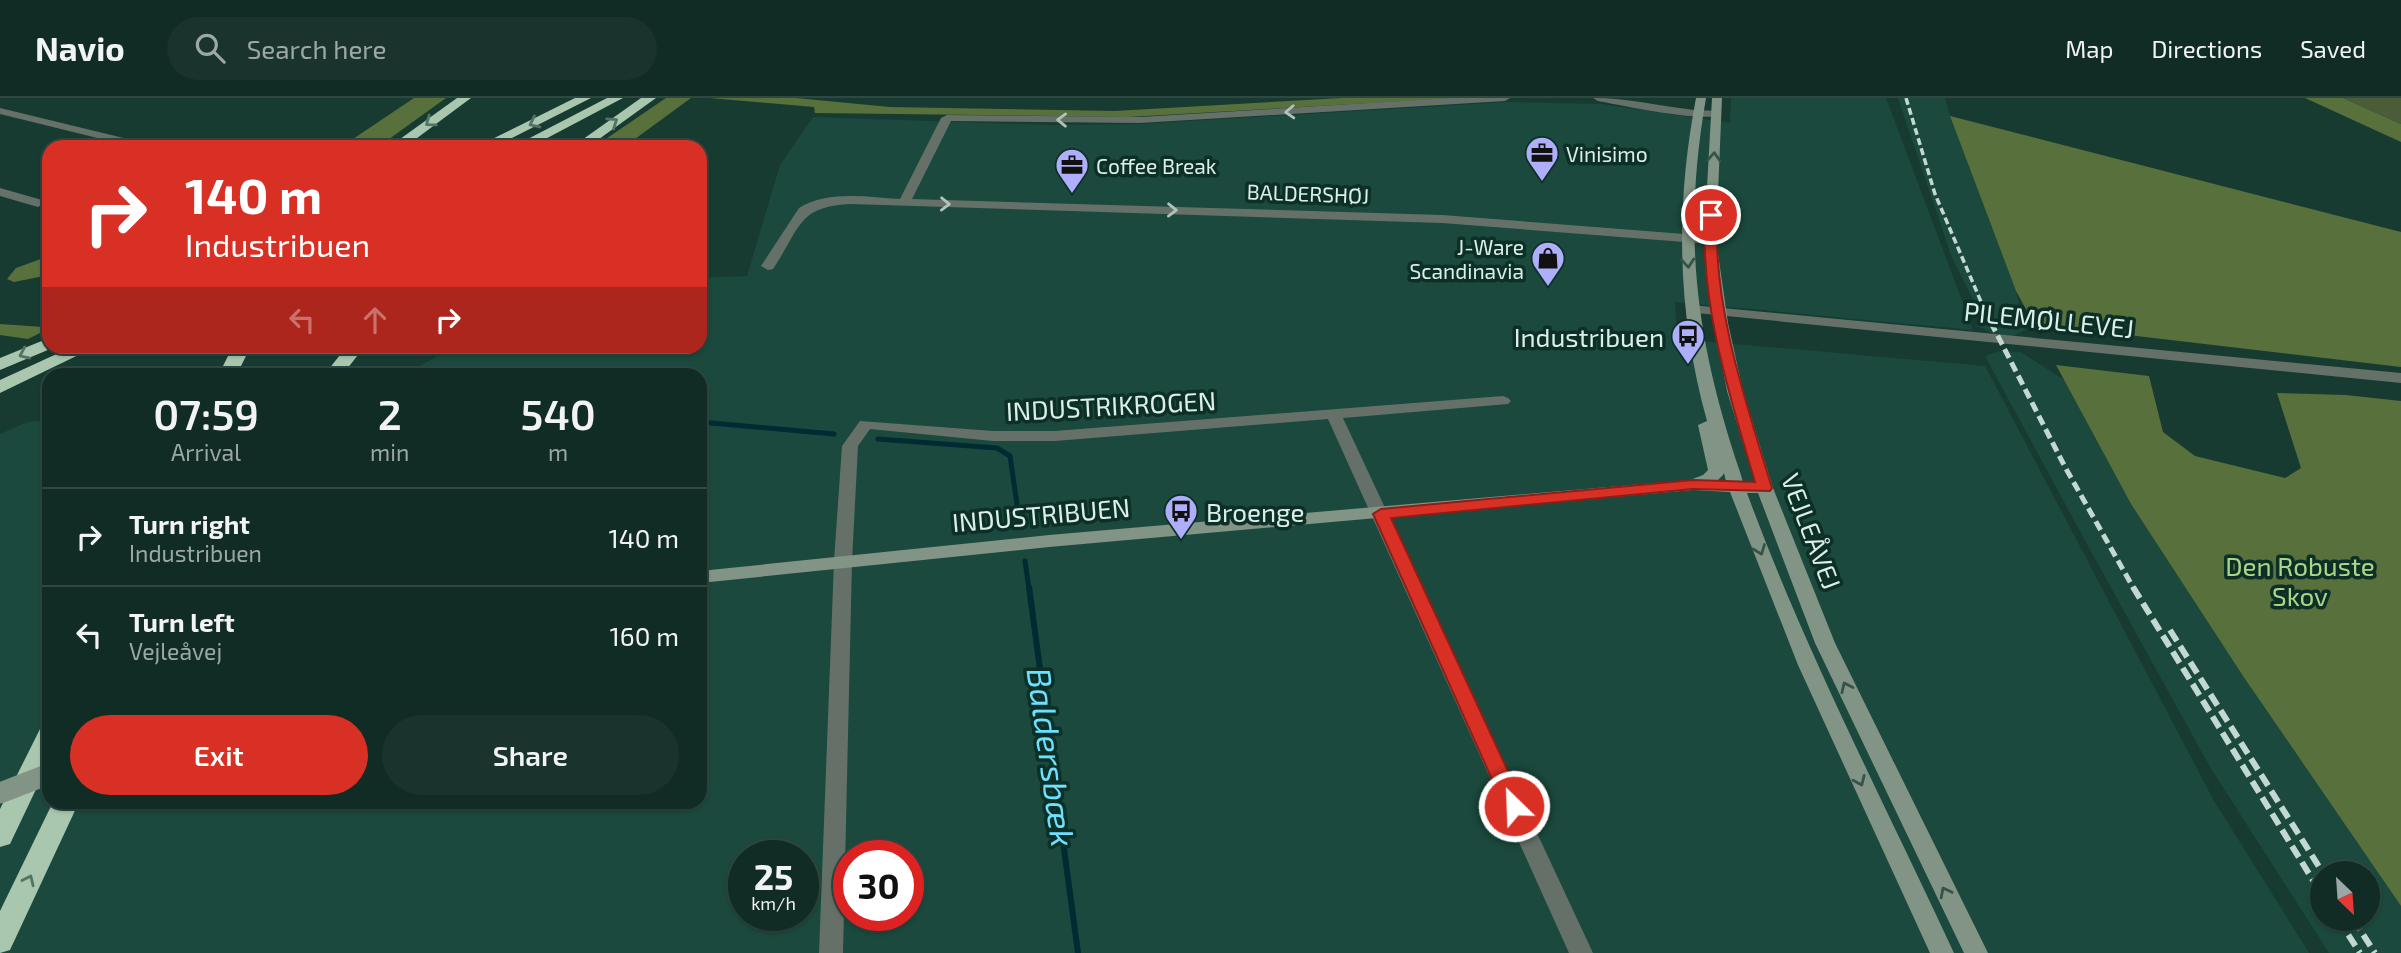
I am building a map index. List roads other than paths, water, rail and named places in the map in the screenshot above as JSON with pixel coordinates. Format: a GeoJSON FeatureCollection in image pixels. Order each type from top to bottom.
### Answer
{"type":"FeatureCollection","features":[{"type":"Feature","properties":{"kind":"highway"},"geometry":{"type":"LineString","coordinates":[[406,140],[465,98]]}},
{"type":"Feature","properties":{"kind":"highway"},"geometry":{"type":"LineString","coordinates":[[498,140],[585,98]]}},
{"type":"Feature","properties":{"kind":"highway"},"geometry":{"type":"LineString","coordinates":[[531,140],[617,98]]}},
{"type":"Feature","properties":{"kind":"highway"},"geometry":{"type":"LineString","coordinates":[[589,140],[650,98]]}},
{"type":"Feature","properties":{"kind":"highway"},"geometry":{"type":"LineString","coordinates":[[0,365],[42,347]]}},
{"type":"Feature","properties":{"kind":"highway"},"geometry":{"type":"LineString","coordinates":[[0,387],[72,354]]}},
{"type":"Feature","properties":{"kind":"highway"},"geometry":{"type":"LineString","coordinates":[[339,368],[350,354]]}},
{"type":"Feature","properties":{"kind":"highway"},"geometry":{"type":"LineString","coordinates":[[0,836],[42,750]]}},
{"type":"Feature","properties":{"kind":"highway"},"geometry":{"type":"LineString","coordinates":[[0,942],[63,809]]}},
{"type":"Feature","properties":{"kind":"street"},"geometry":{"type":"LineString","coordinates":[[904,203],[947,118],[1140,120],[1504,98]]}},
{"type":"Feature","properties":{"kind":"street"},"geometry":{"type":"LineString","coordinates":[[1598,98],[1700,107]]}},
{"type":"Feature","properties":{"kind":"street"},"geometry":{"type":"LineString","coordinates":[[1626,98],[1700,107],[1716,114]]}},
{"type":"Feature","properties":{"kind":"street","name":"VEJLEÅVEJ"},"geometry":{"type":"LineString","coordinates":[[1717,98],[1710,240],[1719,311],[1735,391],[1765,488],[1825,643],[1976,953]]}},
{"type":"Feature","properties":{"kind":"street","name":"VEJLEÅVEJ"},"geometry":{"type":"LineString","coordinates":[[1700,107],[1688,169],[1686,237],[1691,309],[1707,391],[1735,486],[1798,646],[1942,953]]}},
{"type":"Feature","properties":{"kind":"street"},"geometry":{"type":"LineString","coordinates":[[0,111],[120,140]]}},
{"type":"Feature","properties":{"kind":"street"},"geometry":{"type":"LineString","coordinates":[[0,192],[42,201]]}},
{"type":"Feature","properties":{"kind":"street","name":"BALDERSHØJ"},"geometry":{"type":"LineString","coordinates":[[768,267],[803,211],[810,205],[832,201],[1442,219],[1710,240]]}},
{"type":"Feature","properties":{"kind":"street"},"geometry":{"type":"LineString","coordinates":[[20,211],[42,202]]}},
{"type":"Feature","properties":{"kind":"street","name":"PILEMØLLEVEJ"},"geometry":{"type":"LineString","coordinates":[[1691,309],[2401,378]]}},
{"type":"Feature","properties":{"kind":"street"},"geometry":{"type":"LineString","coordinates":[[1693,485],[1709,479],[1717,471],[1702,409],[1707,391]]}},
{"type":"Feature","properties":{"kind":"street","name":"INDUSTRIKROGEN"},"geometry":{"type":"LineString","coordinates":[[844,561],[850,446],[866,424],[993,436],[1055,436],[1503,401]]}},
{"type":"Feature","properties":{"kind":"street"},"geometry":{"type":"LineString","coordinates":[[1333,414],[1581,953]]}},
{"type":"Feature","properties":{"kind":"street","name":"INDUSTRIBUEN"},"geometry":{"type":"LineString","coordinates":[[707,577],[844,561],[1693,485],[1765,488]]}},
{"type":"Feature","properties":{"kind":"street"},"geometry":{"type":"LineString","coordinates":[[831,953],[844,561]]}},
{"type":"Feature","properties":{"kind":"street"},"geometry":{"type":"LineString","coordinates":[[0,793],[42,777]]}},
{"type":"Feature","properties":{"kind":"waterway","name":"Baldersbæk"},"geometry":{"type":"LineString","coordinates":[[707,423],[834,434]]}},
{"type":"Feature","properties":{"kind":"waterway","name":"Baldersbæk"},"geometry":{"type":"LineString","coordinates":[[878,439],[997,448],[1010,456],[1020,525]]}},
{"type":"Feature","properties":{"kind":"waterway","name":"Baldersbæk"},"geometry":{"type":"LineString","coordinates":[[1025,561],[1029,589]]}},
{"type":"Feature","properties":{"kind":"waterway","name":"Baldersbæk"},"geometry":{"type":"LineString","coordinates":[[1029,587],[1078,953]]}},
{"type":"Feature","properties":{"kind":"railway"},"geometry":{"type":"LineString","coordinates":[[1906,98],[1935,194],[1985,311]]}},
{"type":"Feature","properties":{"kind":"railway"},"geometry":{"type":"LineString","coordinates":[[1985,311],[2065,467],[2134,589]]}},
{"type":"Feature","properties":{"kind":"railway"},"geometry":{"type":"LineString","coordinates":[[2133,587],[2310,875]]}},
{"type":"Feature","properties":{"kind":"railway"},"geometry":{"type":"LineString","coordinates":[[2170,630],[2315,861]]}},
{"type":"Feature","properties":{"kind":"railway"},"geometry":{"type":"LineString","coordinates":[[2346,931],[2360,953]]}},
{"type":"Feature","properties":{"kind":"railway"},"geometry":{"type":"LineString","coordinates":[[2361,931],[2375,953]]}},
{"type":"Feature","properties":{"kind":"place","name":"Vinisimo"},"geometry":{"type":"Point","coordinates":[1542,183]}},
{"type":"Feature","properties":{"kind":"place","name":"Coffee Break"},"geometry":{"type":"Point","coordinates":[1072,195]}},
{"type":"Feature","properties":{"kind":"place","name":"J-Ware Scandinavia"},"geometry":{"type":"Point","coordinates":[1548,288]}},
{"type":"Feature","properties":{"kind":"place","name":"Industribuen"},"geometry":{"type":"Point","coordinates":[1688,366]}},
{"type":"Feature","properties":{"kind":"place","name":"Broenge"},"geometry":{"type":"Point","coordinates":[1181,541]}},
{"type":"Feature","properties":{"kind":"park label","name":"Den Robuste Skov"},"geometry":{"type":"Point","coordinates":[2300,580]}}]}
